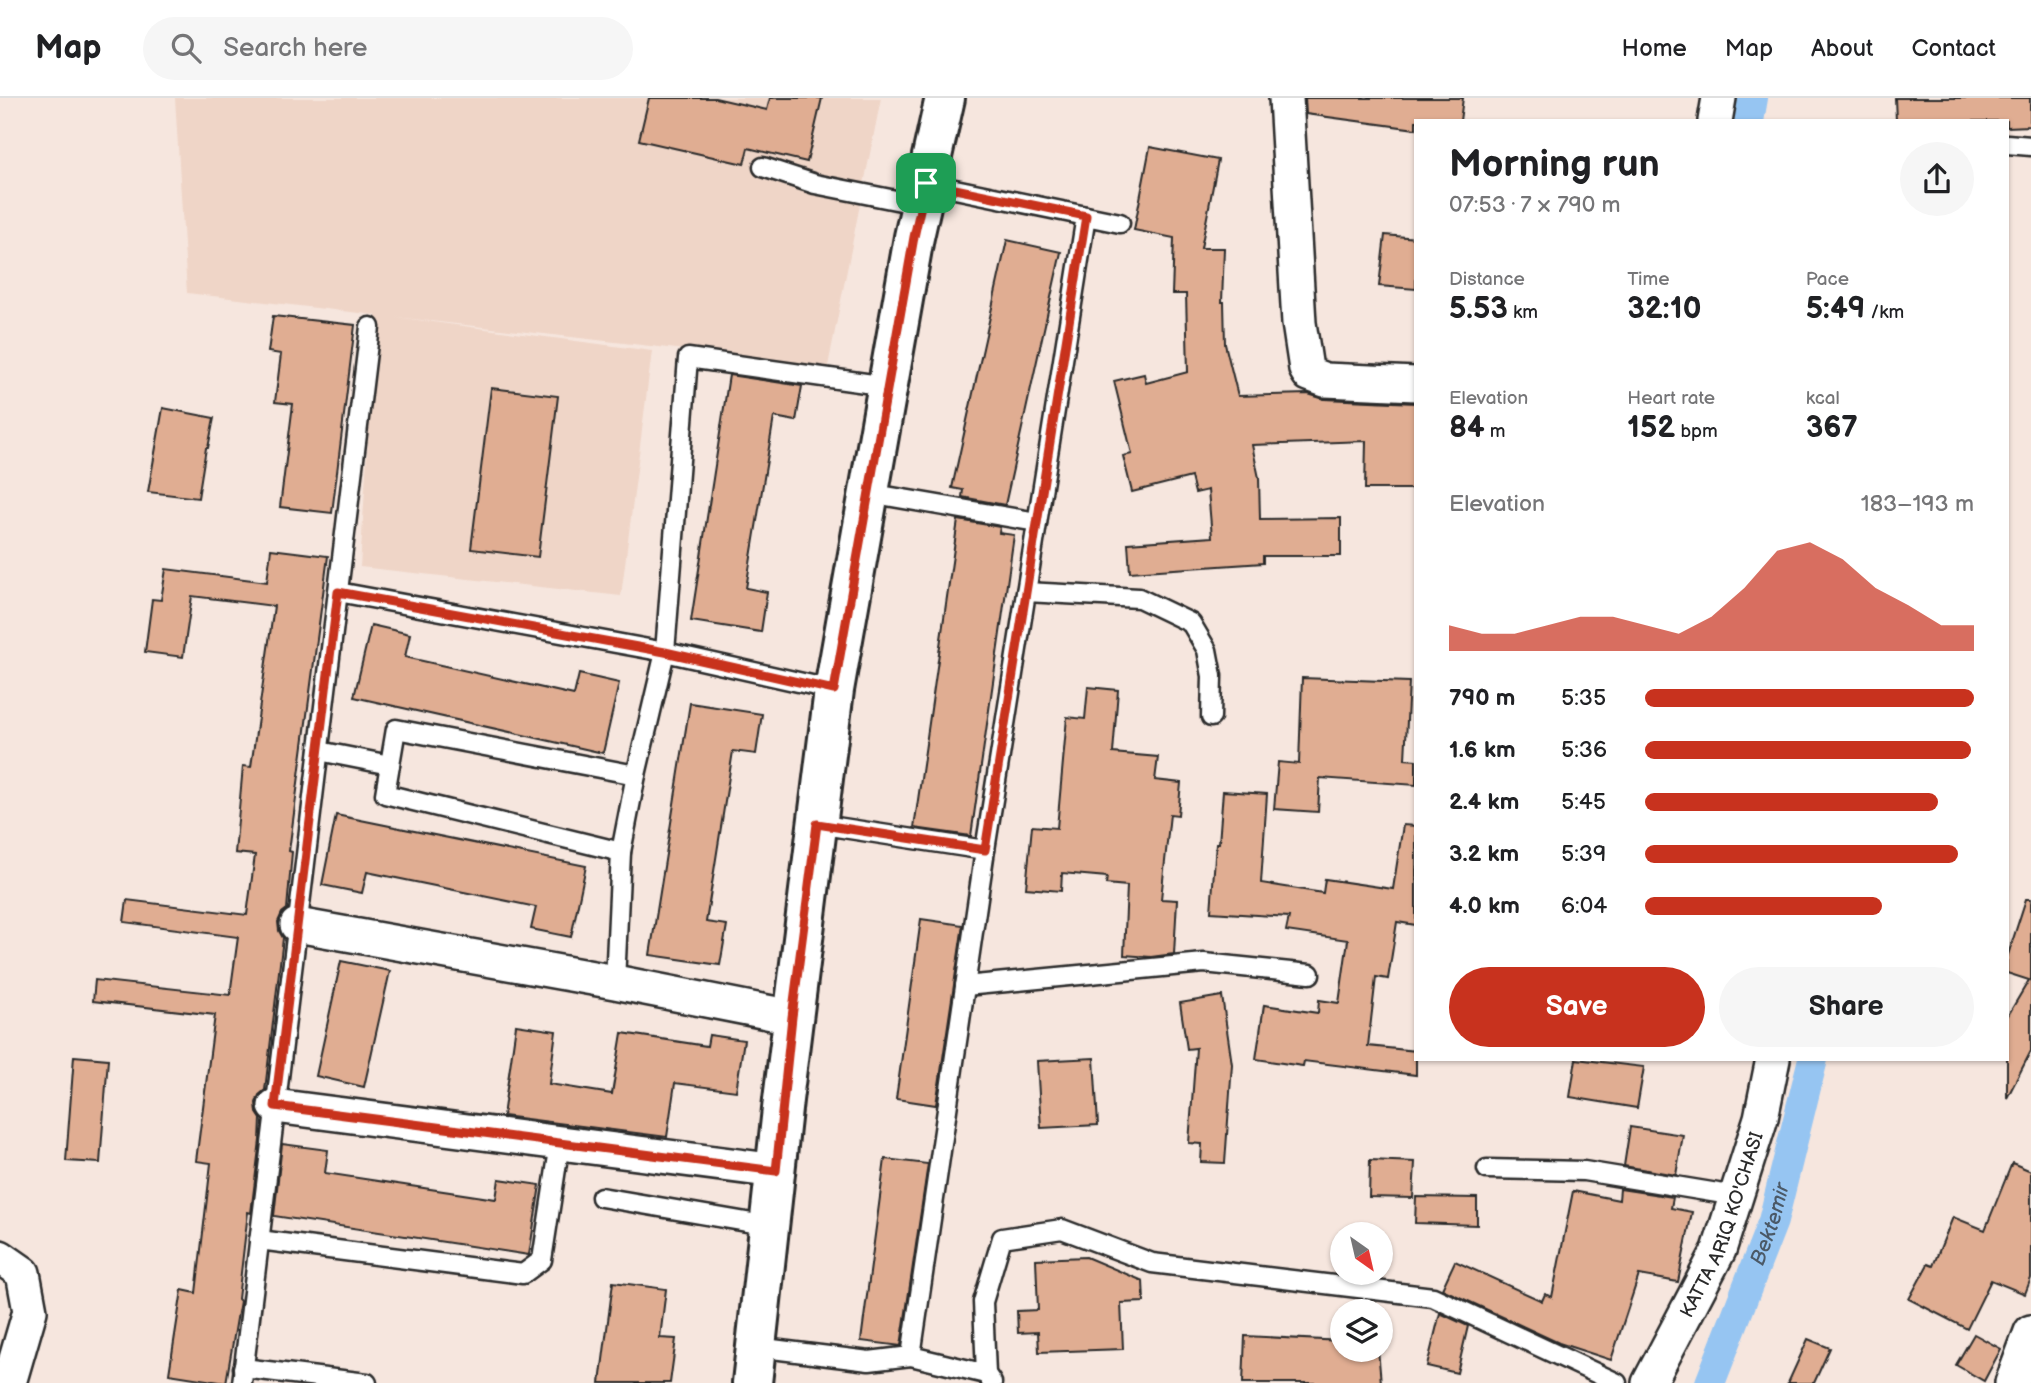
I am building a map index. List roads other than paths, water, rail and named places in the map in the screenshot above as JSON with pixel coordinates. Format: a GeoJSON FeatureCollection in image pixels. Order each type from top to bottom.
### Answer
{"type":"FeatureCollection","features":[{"type":"Feature","properties":{"kind":"street"},"geometry":{"type":"LineString","coordinates":[[754,1365],[792,1017],[834,690],[923,194],[945,98]]}},
{"type":"Feature","properties":{"kind":"street"},"geometry":{"type":"LineString","coordinates":[[1286,98],[1291,215],[1299,323],[1306,369],[1317,379],[1414,384]]}},
{"type":"Feature","properties":{"kind":"street"},"geometry":{"type":"LineString","coordinates":[[1715,119],[1719,98]]}},
{"type":"Feature","properties":{"kind":"street"},"geometry":{"type":"LineString","coordinates":[[298,925],[792,1017]]}},
{"type":"Feature","properties":{"kind":"street","name":"KATTA ARIQ KO'CHASI"},"geometry":{"type":"LineString","coordinates":[[1649,1383],[1719,1250],[1761,1118],[1773,1061]]}},
{"type":"Feature","properties":{"kind":"street"},"geometry":{"type":"LineString","coordinates":[[275,1106],[776,1171]]}},
{"type":"Feature","properties":{"kind":"street"},"geometry":{"type":"LineString","coordinates":[[0,1257],[23,1273],[30,1311],[9,1383]]}},
{"type":"Feature","properties":{"kind":"street"},"geometry":{"type":"LineString","coordinates":[[2012,1383],[2031,1332]]}},
{"type":"Feature","properties":{"kind":"lane"},"geometry":{"type":"LineString","coordinates":[[2009,144],[2031,146]]}},
{"type":"Feature","properties":{"kind":"lane"},"geometry":{"type":"LineString","coordinates":[[763,167],[816,184],[923,194],[1120,223]]}},
{"type":"Feature","properties":{"kind":"lane"},"geometry":{"type":"LineString","coordinates":[[911,1356],[985,850],[1086,216]]}},
{"type":"Feature","properties":{"kind":"lane"},"geometry":{"type":"LineString","coordinates":[[367,1383],[242,1375],[370,327]]}},
{"type":"Feature","properties":{"kind":"lane"},"geometry":{"type":"LineString","coordinates":[[615,982],[621,852],[665,652],[688,358],[887,386]]}},
{"type":"Feature","properties":{"kind":"lane"},"geometry":{"type":"LineString","coordinates":[[869,493],[1037,522]]}},
{"type":"Feature","properties":{"kind":"lane"},"geometry":{"type":"LineString","coordinates":[[338,592],[665,652],[834,690]]}},
{"type":"Feature","properties":{"kind":"lane"},"geometry":{"type":"LineString","coordinates":[[1026,592],[1139,598],[1191,623],[1207,650],[1212,676],[1211,717]]}},
{"type":"Feature","properties":{"kind":"lane"},"geometry":{"type":"LineString","coordinates":[[621,852],[385,794],[396,729],[636,775]]}},
{"type":"Feature","properties":{"kind":"lane"},"geometry":{"type":"LineString","coordinates":[[319,751],[390,765]]}},
{"type":"Feature","properties":{"kind":"lane"},"geometry":{"type":"LineString","coordinates":[[817,824],[985,850]]}},
{"type":"Feature","properties":{"kind":"lane"},"geometry":{"type":"LineString","coordinates":[[965,986],[1204,963],[1310,974]]}},
{"type":"Feature","properties":{"kind":"lane"},"geometry":{"type":"LineString","coordinates":[[259,1240],[523,1274],[542,1260],[560,1143]]}},
{"type":"Feature","properties":{"kind":"lane"},"geometry":{"type":"LineString","coordinates":[[1487,1169],[1584,1171],[1737,1196]]}},
{"type":"Feature","properties":{"kind":"lane"},"geometry":{"type":"LineString","coordinates":[[601,1197],[770,1226]]}},
{"type":"Feature","properties":{"kind":"lane"},"geometry":{"type":"LineString","coordinates":[[754,1365],[869,1361],[911,1356],[989,1378],[983,1302],[1002,1238],[1062,1229],[1152,1263],[1433,1297],[1617,1383]]}},
{"type":"Feature","properties":{"kind":"waterway","name":"Bektemir"},"geometry":{"type":"LineString","coordinates":[[1749,119],[1753,98]]}},
{"type":"Feature","properties":{"kind":"waterway","name":"Bektemir"},"geometry":{"type":"LineString","coordinates":[[1710,1383],[1773,1221],[1813,1061]]}}]}
